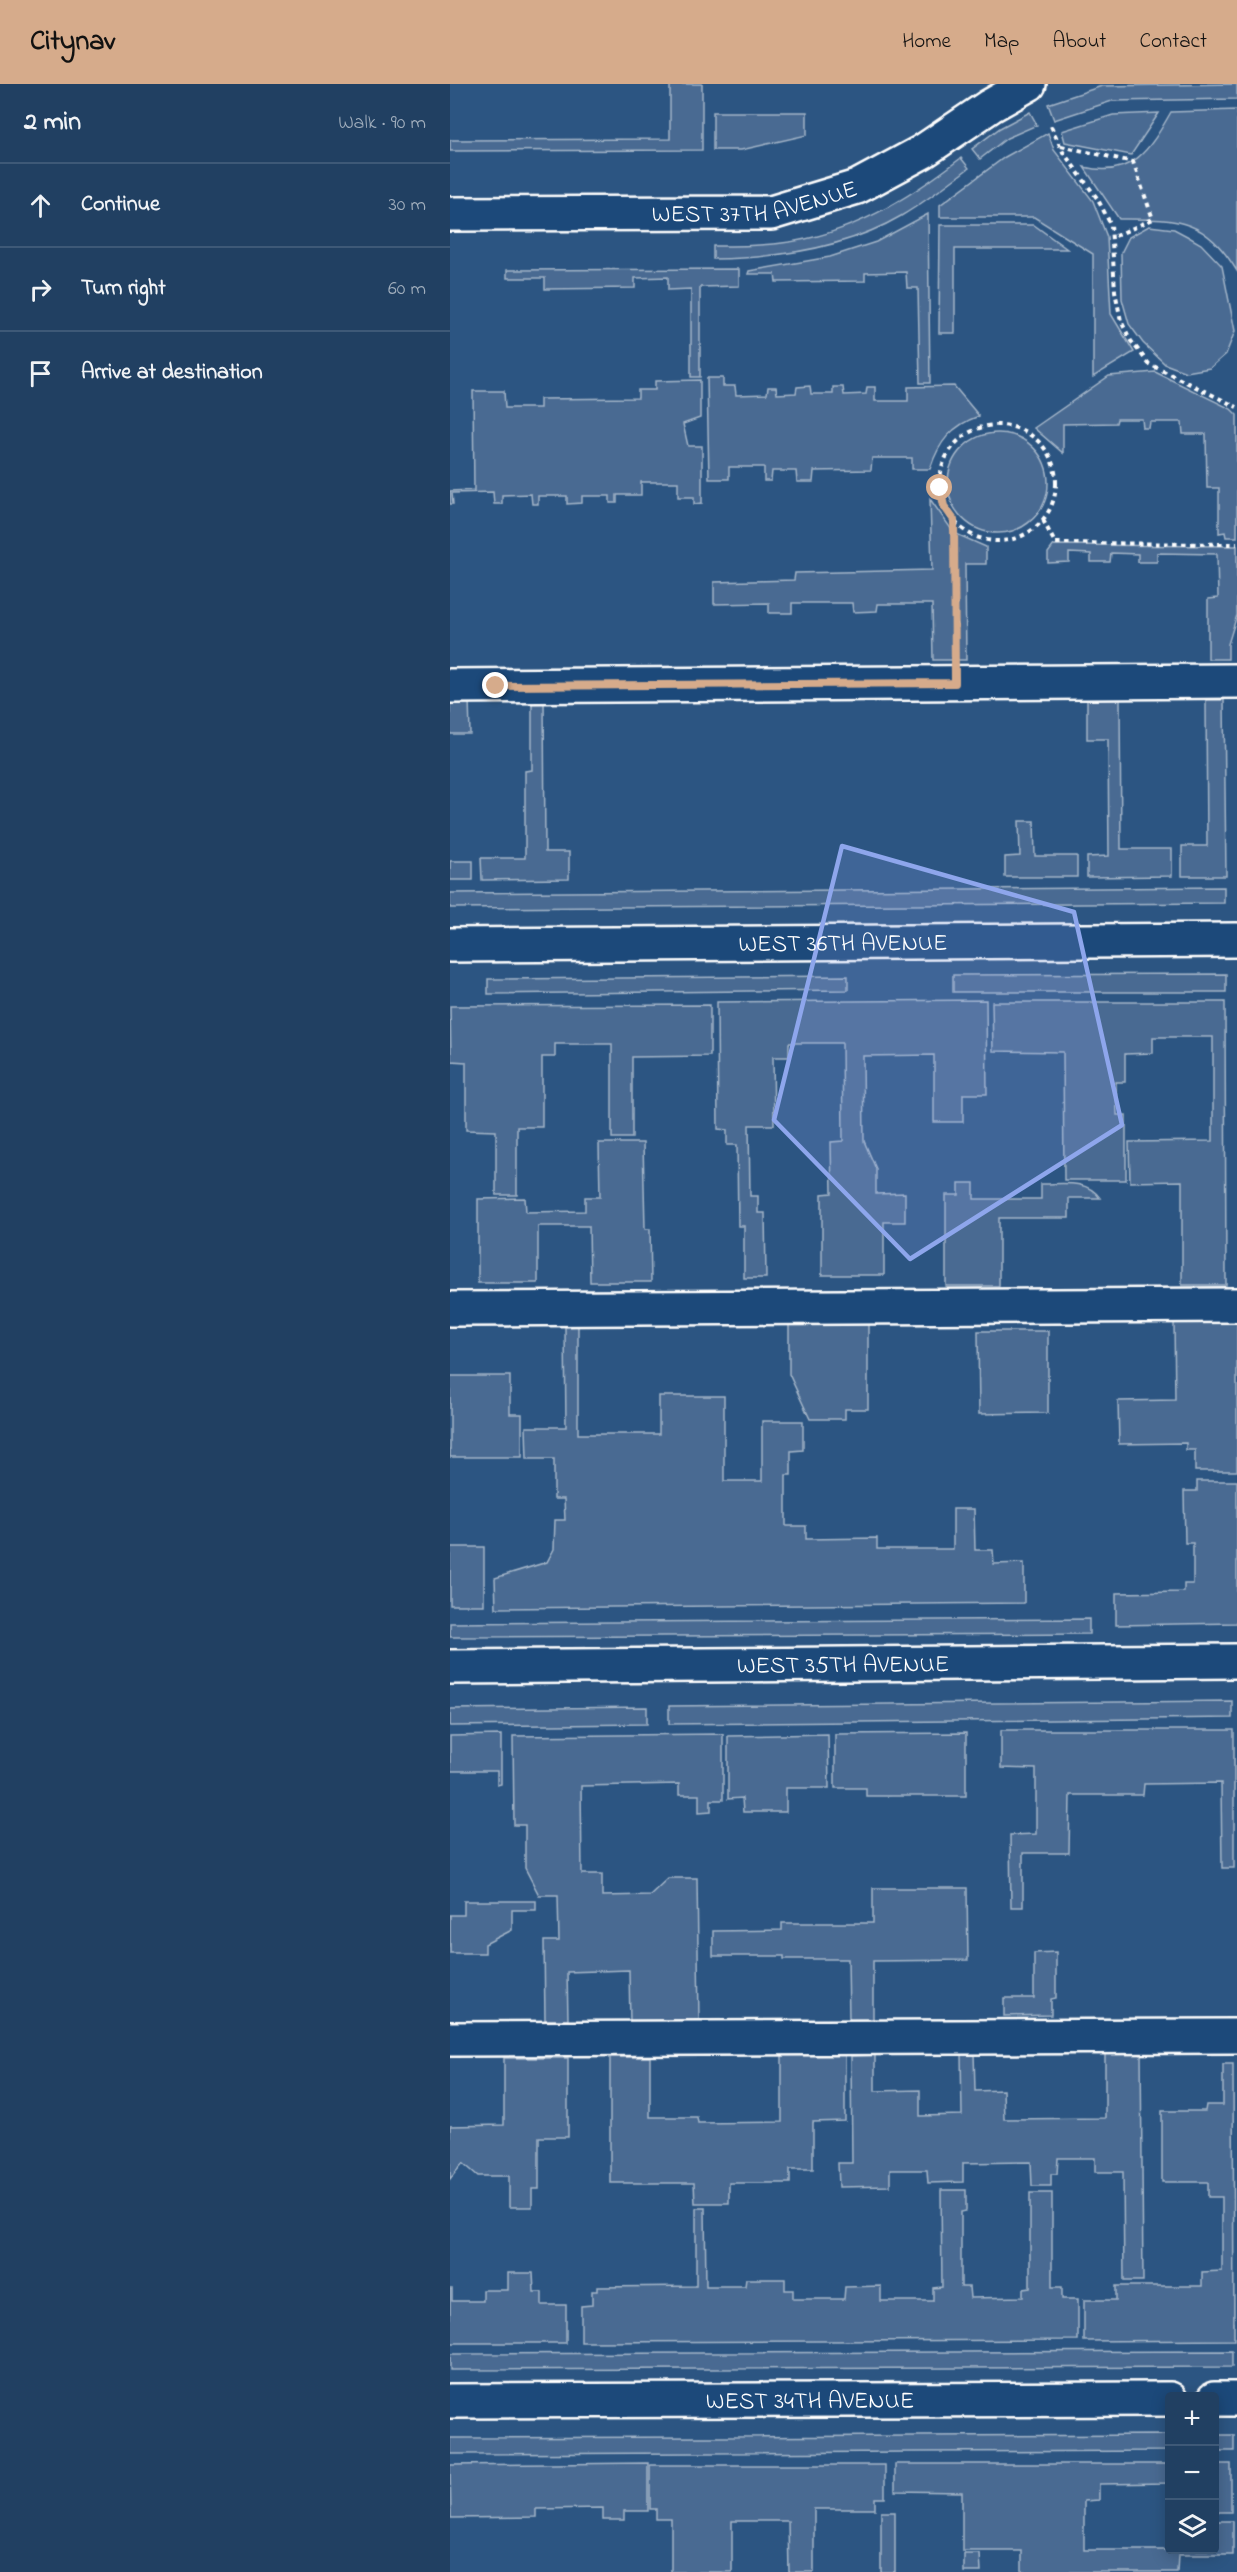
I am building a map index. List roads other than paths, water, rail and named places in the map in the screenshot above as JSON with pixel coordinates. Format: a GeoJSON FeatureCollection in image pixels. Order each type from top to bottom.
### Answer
{"type":"FeatureCollection","features":[{"type":"Feature","properties":{"kind":"street","name":"WEST 37TH AVENUE"},"geometry":{"type":"LineString","coordinates":[[450,214],[771,213],[857,188],[921,152],[983,95],[1029,84]]}},
{"type":"Feature","properties":{"kind":"street"},"geometry":{"type":"LineString","coordinates":[[450,686],[1237,681]]}},
{"type":"Feature","properties":{"kind":"street","name":"WEST 36TH AVENUE"},"geometry":{"type":"LineString","coordinates":[[450,945],[1237,940]]}},
{"type":"Feature","properties":{"kind":"street"},"geometry":{"type":"LineString","coordinates":[[450,1309],[1237,1305]]}},
{"type":"Feature","properties":{"kind":"street","name":"WEST 35TH AVENUE"},"geometry":{"type":"LineString","coordinates":[[450,1667],[1237,1661]]}},
{"type":"Feature","properties":{"kind":"street"},"geometry":{"type":"LineString","coordinates":[[450,2039],[1237,2036]]}},
{"type":"Feature","properties":{"kind":"street","name":"WEST 34TH AVENUE"},"geometry":{"type":"LineString","coordinates":[[450,2401],[1165,2399]]}},
{"type":"Feature","properties":{"kind":"street"},"geometry":{"type":"LineString","coordinates":[[1219,2399],[1237,2399]]}}]}
